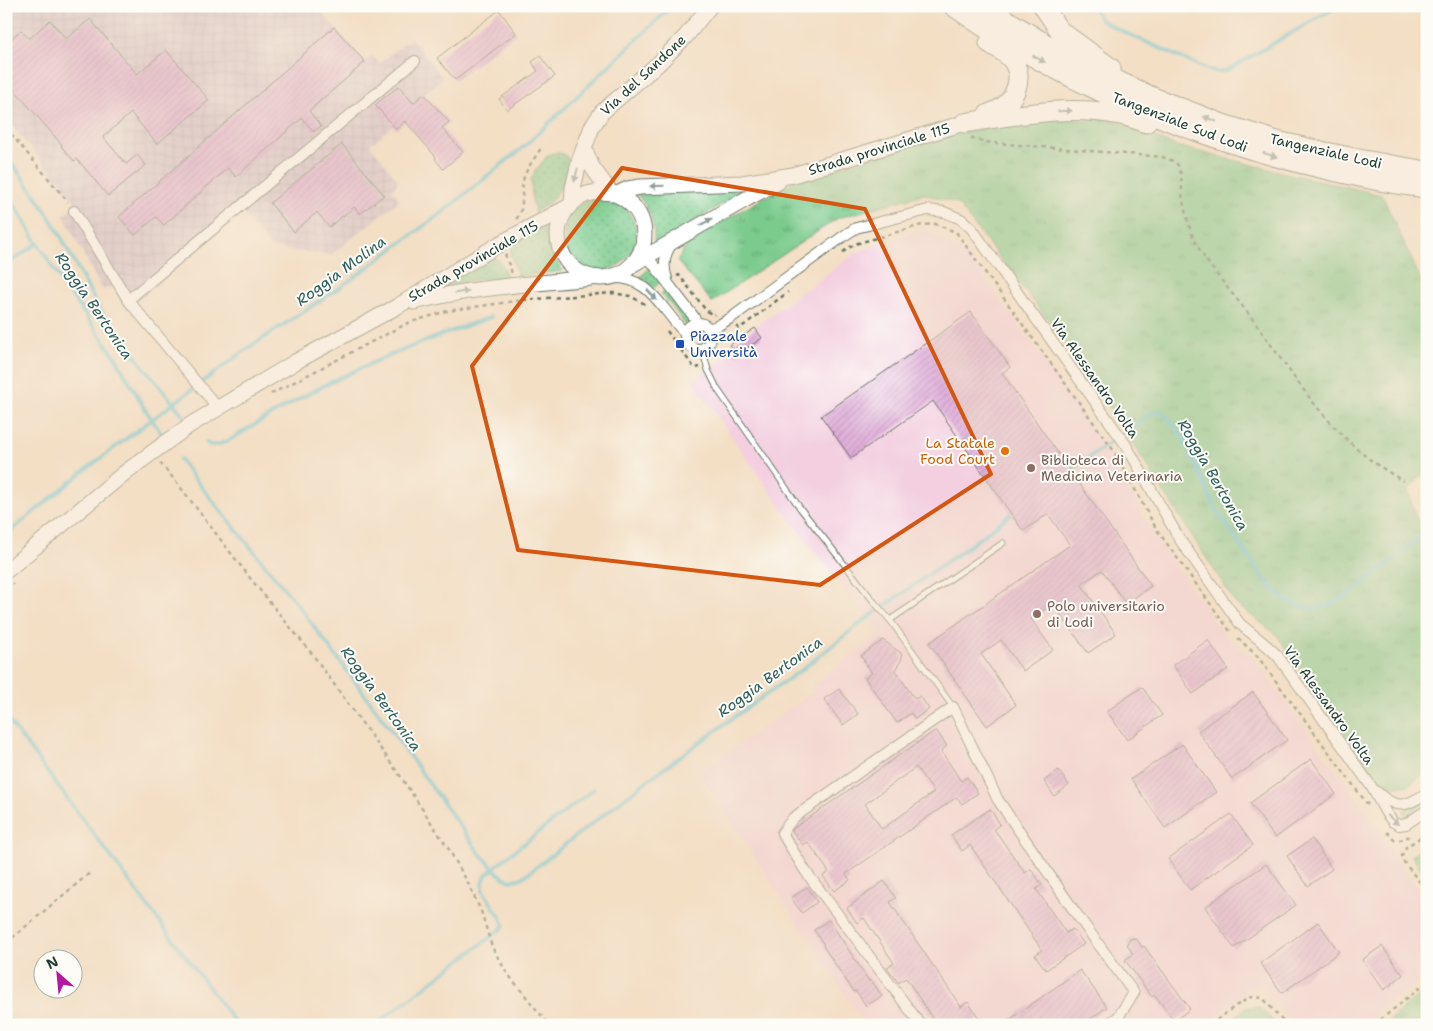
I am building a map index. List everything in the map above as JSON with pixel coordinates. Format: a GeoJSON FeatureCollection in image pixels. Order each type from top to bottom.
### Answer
{"type":"FeatureCollection","features":[{"type":"Feature","properties":{"kind":"highway","name":"Tangenziale Lodi"},"geometry":{"type":"LineString","coordinates":[[984,6],[1069,58],[1153,97],[1223,124],[1277,140],[1364,160],[1427,171]]}},
{"type":"Feature","properties":{"kind":"highway"},"geometry":{"type":"LineString","coordinates":[[1043,6],[1059,30],[1153,97]]}},
{"type":"Feature","properties":{"kind":"highway"},"geometry":{"type":"LineString","coordinates":[[955,8],[974,32],[1009,57],[1014,63],[1018,76],[1017,84],[1009,101],[999,110],[961,124]]}},
{"type":"Feature","properties":{"kind":"highway","name":"Tangenziale Sud Lodi"},"geometry":{"type":"LineString","coordinates":[[955,8],[1030,54],[1099,91],[1185,127],[1241,147],[1294,162],[1396,185],[1427,188]]}},
{"type":"Feature","properties":{"kind":"highway"},"geometry":{"type":"LineString","coordinates":[[961,124],[1043,112],[1096,111],[1115,113],[1136,119],[1193,141],[1241,147]]}},
{"type":"Feature","properties":{"kind":"main road","name":"Via del Sandone"},"geometry":{"type":"LineString","coordinates":[[569,206],[584,148],[592,127],[602,112],[658,64],[686,36],[710,6]]}},
{"type":"Feature","properties":{"kind":"main road","name":"Strada provinciale 115"},"geometry":{"type":"LineString","coordinates":[[614,193],[640,187],[742,183],[793,175],[961,124]]}},
{"type":"Feature","properties":{"kind":"main road"},"geometry":{"type":"LineString","coordinates":[[584,148],[592,166],[614,193]]}},
{"type":"Feature","properties":{"kind":"main road","name":"Strada provinciale 115"},"geometry":{"type":"LineString","coordinates":[[398,306],[437,296],[476,290],[602,278],[622,273],[633,264],[645,249],[674,241],[748,198],[793,175]]}},
{"type":"Feature","properties":{"kind":"main road"},"geometry":{"type":"LineString","coordinates":[[602,278],[580,273],[568,264],[560,251],[557,236],[559,222],[576,198],[589,193],[603,191],[614,193],[629,201],[638,212],[643,224],[645,249]]}},
{"type":"Feature","properties":{"kind":"main road","name":"Strada provinciale 115"},"geometry":{"type":"LineString","coordinates":[[398,306],[501,243],[569,206]]}},
{"type":"Feature","properties":{"kind":"main road"},"geometry":{"type":"LineString","coordinates":[[6,571],[150,453],[190,425],[347,333],[398,306]]}},
{"type":"Feature","properties":{"kind":"street"},"geometry":{"type":"LineString","coordinates":[[128,300],[415,61]]}},
{"type":"Feature","properties":{"kind":"street","name":"Via Alessandro Volta"},"geometry":{"type":"LineString","coordinates":[[709,329],[731,318],[856,228],[928,210],[944,212],[961,219],[972,229],[1126,445],[1180,540],[1240,624],[1277,655],[1371,786]]}},
{"type":"Feature","properties":{"kind":"street"},"geometry":{"type":"LineString","coordinates":[[74,211],[128,300],[218,408]]}},
{"type":"Feature","properties":{"kind":"street"},"geometry":{"type":"LineString","coordinates":[[668,283],[665,274],[666,252],[674,241]]}},
{"type":"Feature","properties":{"kind":"street"},"geometry":{"type":"LineString","coordinates":[[645,249],[694,317],[697,324]]}},
{"type":"Feature","properties":{"kind":"street"},"geometry":{"type":"LineString","coordinates":[[602,278],[621,277],[637,282],[653,295],[686,334]]}},
{"type":"Feature","properties":{"kind":"street"},"geometry":{"type":"LineString","coordinates":[[697,324],[709,329],[711,339],[702,348],[696,349],[688,343],[686,334],[691,326],[697,324]]}},
{"type":"Feature","properties":{"kind":"street"},"geometry":{"type":"LineString","coordinates":[[921,1025],[806,872],[782,833],[793,818],[953,707],[998,800],[1075,912],[1134,993],[1118,1017],[1107,1025]]}},
{"type":"Feature","properties":{"kind":"street"},"geometry":{"type":"LineString","coordinates":[[1371,786],[1387,801],[1401,805],[1427,793]]}},
{"type":"Feature","properties":{"kind":"street"},"geometry":{"type":"LineString","coordinates":[[1371,786],[1386,813],[1393,822],[1399,825],[1406,824],[1427,810]]}},
{"type":"Feature","properties":{"kind":"lane"},"geometry":{"type":"LineString","coordinates":[[702,348],[706,365],[718,390],[788,492],[888,618],[953,707]]}},
{"type":"Feature","properties":{"kind":"lane"},"geometry":{"type":"LineString","coordinates":[[888,618],[1003,543]]}},
{"type":"Feature","properties":{"kind":"path"},"geometry":{"type":"LineString","coordinates":[[961,124],[968,136],[983,142],[1163,157],[1177,164],[1183,200],[1191,230],[1199,248],[1214,271],[1246,310],[1306,394],[1340,433],[1372,462],[1403,480]]}},
{"type":"Feature","properties":{"kind":"path"},"geometry":{"type":"LineString","coordinates":[[6,128],[74,211]]}},
{"type":"Feature","properties":{"kind":"path"},"geometry":{"type":"LineString","coordinates":[[841,253],[855,244],[922,226],[935,224],[956,232],[1102,434],[1158,530],[1227,629],[1258,657],[1368,805]]}},
{"type":"Feature","properties":{"kind":"path"},"geometry":{"type":"LineString","coordinates":[[668,283],[679,275],[705,309],[712,314],[721,314],[726,311],[739,329],[795,287]]}},
{"type":"Feature","properties":{"kind":"path"},"geometry":{"type":"LineString","coordinates":[[268,396],[408,323],[447,311],[522,300],[613,293],[630,296],[649,309]]}},
{"type":"Feature","properties":{"kind":"path"},"geometry":{"type":"LineString","coordinates":[[644,304],[653,295]]}},
{"type":"Feature","properties":{"kind":"path"},"geometry":{"type":"LineString","coordinates":[[664,328],[693,366],[696,368],[706,365]]}},
{"type":"Feature","properties":{"kind":"path"},"geometry":{"type":"LineString","coordinates":[[150,453],[178,484],[312,655],[401,777],[468,881],[481,911],[492,947],[507,973],[549,1025]]}},
{"type":"Feature","properties":{"kind":"path"},"geometry":{"type":"LineString","coordinates":[[1385,829],[1396,841],[1404,839],[1411,834]]}},
{"type":"Feature","properties":{"kind":"path"},"geometry":{"type":"LineString","coordinates":[[1427,834],[1406,847],[1402,856],[1403,861],[1427,891]]}},
{"type":"Feature","properties":{"kind":"path"},"geometry":{"type":"LineString","coordinates":[[6,943],[91,872]]}},
{"type":"Feature","properties":{"kind":"path"},"geometry":{"type":"LineString","coordinates":[[1374,1025],[1427,982]]}},
{"type":"Feature","properties":{"kind":"path"},"geometry":{"type":"LineString","coordinates":[[1210,1025],[1236,1005],[1251,997],[1263,998],[1286,1025]]}},
{"type":"Feature","properties":{"kind":"highlighted area"},"geometry":{"type":"Polygon","coordinates":[[[622,168],[865,209],[991,474],[820,585],[518,550],[472,366],[622,168]]]}},
{"type":"Feature","properties":{"kind":"shaded area"},"geometry":{"type":"Polygon","coordinates":[[[6,6],[316,6],[365,61],[372,56],[380,63],[411,38],[443,78],[413,103],[419,110],[396,129],[392,126],[370,145],[399,181],[392,190],[400,200],[331,255],[272,248],[243,213],[127,310],[114,287],[102,290],[64,216],[76,202],[6,119],[6,6]]]}},
{"type":"Feature","properties":{"kind":"shaded area","name":"Polo universitario di Lodi"},"geometry":{"type":"Polygon","coordinates":[[[924,228],[970,258],[1112,456],[1152,533],[1223,633],[1255,661],[1382,833],[1380,838],[1427,899],[1427,975],[1361,1025],[1294,1025],[1260,983],[1205,1025],[865,1025],[699,772],[814,692],[811,687],[880,633],[783,510],[693,381],[734,352],[730,345],[857,252],[924,228]]]}},
{"type":"Feature","properties":{"kind":"green space"},"geometry":{"type":"Polygon","coordinates":[[[1052,120],[1114,120],[1176,146],[1382,195],[1419,276],[1427,286],[1427,470],[1408,490],[1417,521],[1427,523],[1427,772],[1406,786],[1381,786],[1276,634],[1236,604],[1078,359],[957,203],[924,194],[838,218],[712,302],[677,261],[690,240],[797,179],[956,132],[1052,120]]]}},
{"type":"Feature","properties":{"kind":"green space"},"geometry":{"type":"Polygon","coordinates":[[[555,153],[563,154],[568,159],[570,164],[567,177],[552,200],[535,213],[531,180],[535,171],[548,155],[555,153]]]}},
{"type":"Feature","properties":{"kind":"green space"},"geometry":{"type":"Polygon","coordinates":[[[745,190],[655,245],[651,218],[638,195],[639,194],[745,190]]]}},
{"type":"Feature","properties":{"kind":"green space"},"geometry":{"type":"Polygon","coordinates":[[[607,198],[626,208],[634,220],[636,234],[634,248],[626,260],[614,268],[593,270],[574,260],[566,248],[564,227],[574,208],[586,200],[607,198]]]}},
{"type":"Feature","properties":{"kind":"green space"},"geometry":{"type":"Polygon","coordinates":[[[547,224],[551,253],[563,271],[518,276],[510,254],[512,245],[547,224]]]}},
{"type":"Feature","properties":{"kind":"green space"},"geometry":{"type":"Polygon","coordinates":[[[487,257],[495,258],[500,262],[506,277],[480,279],[438,288],[487,257]]]}},
{"type":"Feature","properties":{"kind":"green space"},"geometry":{"type":"Polygon","coordinates":[[[650,268],[660,282],[654,288],[640,277],[650,268]]]}},
{"type":"Feature","properties":{"kind":"green space"},"geometry":{"type":"Polygon","coordinates":[[[666,290],[689,320],[688,324],[685,324],[661,294],[666,290]]]}},
{"type":"Feature","properties":{"kind":"green space"},"geometry":{"type":"Polygon","coordinates":[[[1427,795],[1427,802],[1406,816],[1403,811],[1427,795]]]}},
{"type":"Feature","properties":{"kind":"green space"},"geometry":{"type":"Polygon","coordinates":[[[1427,845],[1427,878],[1411,855],[1427,845]]]}},
{"type":"Feature","properties":{"kind":"green space"},"geometry":{"type":"Polygon","coordinates":[[[1427,988],[1427,1025],[1383,1025],[1427,988]]]}},
{"type":"Feature","properties":{"kind":"green space"},"geometry":{"type":"Polygon","coordinates":[[[1247,1007],[1259,1007],[1277,1025],[1224,1025],[1247,1007]]]}},
{"type":"Feature","properties":{"kind":"building"},"geometry":{"type":"Polygon","coordinates":[[[499,10],[516,33],[455,80],[437,58],[499,10]]]}},
{"type":"Feature","properties":{"kind":"building"},"geometry":{"type":"Polygon","coordinates":[[[90,19],[137,74],[166,50],[209,100],[157,144],[131,113],[103,137],[126,164],[137,155],[146,165],[108,196],[77,159],[74,161],[6,80],[6,43],[21,30],[29,39],[50,20],[66,39],[90,19]]]}},
{"type":"Feature","properties":{"kind":"building"},"geometry":{"type":"Polygon","coordinates":[[[334,27],[365,62],[309,111],[321,126],[314,132],[302,118],[236,177],[228,168],[164,225],[156,217],[135,235],[119,217],[334,27]]]}},
{"type":"Feature","properties":{"kind":"building"},"geometry":{"type":"Polygon","coordinates":[[[540,56],[555,76],[507,110],[499,99],[538,71],[532,62],[540,56]]]}},
{"type":"Feature","properties":{"kind":"building"},"geometry":{"type":"Polygon","coordinates":[[[399,86],[413,103],[424,94],[449,122],[442,128],[463,152],[443,169],[435,159],[436,157],[405,121],[396,129],[375,105],[399,86]]]}},
{"type":"Feature","properties":{"kind":"building"},"geometry":{"type":"Polygon","coordinates":[[[342,144],[384,195],[360,214],[354,207],[329,227],[317,212],[294,232],[270,203],[342,144]]]}},
{"type":"Feature","properties":{"kind":"building"},"geometry":{"type":"Polygon","coordinates":[[[971,312],[1010,367],[1002,373],[1151,586],[1126,604],[1102,570],[1081,584],[1116,634],[1088,653],[1053,604],[1031,619],[1053,650],[1023,671],[1001,640],[981,654],[1016,705],[987,726],[929,643],[1070,545],[1048,514],[1023,531],[933,401],[851,458],[821,416],[971,312]]]}},
{"type":"Feature","properties":{"kind":"building"},"geometry":{"type":"Polygon","coordinates":[[[755,328],[762,338],[737,355],[730,345],[755,328]]]}},
{"type":"Feature","properties":{"kind":"building"},"geometry":{"type":"Polygon","coordinates":[[[883,640],[901,653],[902,659],[895,670],[915,699],[920,696],[929,709],[915,719],[911,713],[897,723],[865,678],[872,673],[861,656],[883,640]]]}},
{"type":"Feature","properties":{"kind":"building"},"geometry":{"type":"Polygon","coordinates":[[[1208,640],[1228,669],[1193,694],[1173,665],[1208,640]]]}},
{"type":"Feature","properties":{"kind":"building"},"geometry":{"type":"Polygon","coordinates":[[[1142,687],[1162,715],[1127,740],[1107,711],[1142,687]]]}},
{"type":"Feature","properties":{"kind":"building"},"geometry":{"type":"Polygon","coordinates":[[[839,689],[858,714],[843,725],[824,699],[839,689]]]}},
{"type":"Feature","properties":{"kind":"building"},"geometry":{"type":"Polygon","coordinates":[[[1253,692],[1287,740],[1232,779],[1198,731],[1253,692]]]}},
{"type":"Feature","properties":{"kind":"building"},"geometry":{"type":"Polygon","coordinates":[[[936,730],[947,746],[941,751],[961,781],[967,777],[978,793],[962,804],[957,797],[846,874],[850,880],[834,891],[823,876],[829,872],[808,842],[803,845],[792,831],[936,730]],[[916,767],[865,804],[882,829],[934,792],[916,767]]]}},
{"type":"Feature","properties":{"kind":"building"},"geometry":{"type":"Polygon","coordinates":[[[1182,744],[1216,792],[1165,828],[1131,779],[1182,744]]]}},
{"type":"Feature","properties":{"kind":"building"},"geometry":{"type":"Polygon","coordinates":[[[1311,759],[1336,794],[1275,838],[1250,803],[1311,759]]]}},
{"type":"Feature","properties":{"kind":"building"},"geometry":{"type":"Polygon","coordinates":[[[1058,770],[1069,785],[1054,796],[1044,781],[1058,770]]]}},
{"type":"Feature","properties":{"kind":"building"},"geometry":{"type":"Polygon","coordinates":[[[990,809],[1000,824],[994,829],[1025,873],[1031,869],[1042,885],[1036,889],[1066,933],[1073,929],[1084,944],[1046,970],[1035,955],[1042,950],[970,845],[962,851],[951,835],[990,809]]]}},
{"type":"Feature","properties":{"kind":"building"},"geometry":{"type":"Polygon","coordinates":[[[1231,814],[1253,845],[1190,890],[1168,859],[1231,814]]]}},
{"type":"Feature","properties":{"kind":"building"},"geometry":{"type":"Polygon","coordinates":[[[1312,839],[1332,869],[1308,886],[1287,856],[1312,839]]]}},
{"type":"Feature","properties":{"kind":"building"},"geometry":{"type":"Polygon","coordinates":[[[1266,864],[1296,905],[1234,948],[1205,907],[1266,864]]]}},
{"type":"Feature","properties":{"kind":"building"},"geometry":{"type":"Polygon","coordinates":[[[884,881],[896,898],[890,902],[961,1007],[968,1002],[979,1018],[968,1025],[937,1025],[906,978],[898,983],[887,967],[894,963],[864,918],[857,923],[847,908],[884,881]]]}},
{"type":"Feature","properties":{"kind":"building"},"geometry":{"type":"Polygon","coordinates":[[[807,887],[817,902],[802,913],[791,898],[807,887]]]}},
{"type":"Feature","properties":{"kind":"building"},"geometry":{"type":"Polygon","coordinates":[[[829,920],[869,981],[871,980],[882,996],[866,1006],[856,991],[854,992],[814,930],[829,920]]]}},
{"type":"Feature","properties":{"kind":"building"},"geometry":{"type":"Polygon","coordinates":[[[1318,922],[1339,952],[1282,993],[1260,963],[1318,922]]]}},
{"type":"Feature","properties":{"kind":"building"},"geometry":{"type":"Polygon","coordinates":[[[1134,938],[1142,947],[1144,946],[1190,1009],[1174,1021],[1155,995],[1152,997],[1125,960],[1133,954],[1127,943],[1130,939],[1134,938]]]}},
{"type":"Feature","properties":{"kind":"building"},"geometry":{"type":"Polygon","coordinates":[[[1382,946],[1403,975],[1384,990],[1362,960],[1382,946]]]}},
{"type":"Feature","properties":{"kind":"building"},"geometry":{"type":"Polygon","coordinates":[[[1080,970],[1107,1007],[1082,1025],[1002,1025],[1080,970]]]}},
{"type":"Feature","properties":{"kind":"waterway","name":"Roggia Molina"},"geometry":{"type":"LineString","coordinates":[[6,535],[84,471],[247,349],[342,286],[443,212],[527,144],[672,6]]}},
{"type":"Feature","properties":{"kind":"waterway"},"geometry":{"type":"LineString","coordinates":[[1093,6],[1099,18],[1113,27],[1211,71],[1219,72],[1226,71],[1338,6]]}},
{"type":"Feature","properties":{"kind":"waterway"},"geometry":{"type":"LineString","coordinates":[[6,155],[57,229],[91,294],[110,325],[187,420]]}},
{"type":"Feature","properties":{"kind":"waterway","name":"Roggia Bertonica"},"geometry":{"type":"LineString","coordinates":[[6,190],[62,282],[116,358],[143,406],[163,436]]}},
{"type":"Feature","properties":{"kind":"waterway"},"geometry":{"type":"LineString","coordinates":[[6,265],[38,243]]}},
{"type":"Feature","properties":{"kind":"waterway"},"geometry":{"type":"LineString","coordinates":[[206,442],[214,445],[228,441],[308,394],[352,372],[421,343],[491,317]]}},
{"type":"Feature","properties":{"kind":"waterway","name":"Roggia Bertonica"},"geometry":{"type":"LineString","coordinates":[[1067,473],[1151,413],[1157,411],[1165,415],[1182,438],[1215,507],[1263,577],[1286,600],[1308,608],[1323,607],[1337,601],[1427,534]]}},
{"type":"Feature","properties":{"kind":"waterway","name":"Roggia Bertonica"},"geometry":{"type":"LineString","coordinates":[[180,459],[297,604],[375,708],[480,854],[499,874],[510,881],[522,878],[644,783],[800,671],[862,622],[1015,511]]}},
{"type":"Feature","properties":{"kind":"waterway"},"geometry":{"type":"LineString","coordinates":[[6,717],[237,1025]]}},
{"type":"Feature","properties":{"kind":"waterway"},"geometry":{"type":"LineString","coordinates":[[375,1025],[501,929],[504,925],[501,918],[483,891],[483,882],[486,875],[594,789]]}},
{"type":"Feature","properties":{"kind":"place","name":"Piazzale Università"},"geometry":{"type":"Point","coordinates":[680,344]}},
{"type":"Feature","properties":{"kind":"place","name":"La Statale Food Court"},"geometry":{"type":"Point","coordinates":[1005,451]}},
{"type":"Feature","properties":{"kind":"place","name":"Biblioteca di Medicina Veterinaria"},"geometry":{"type":"Point","coordinates":[1031,468]}},
{"type":"Feature","properties":{"kind":"place","name":"Polo universitario di Lodi"},"geometry":{"type":"Point","coordinates":[1037,614]}}]}
